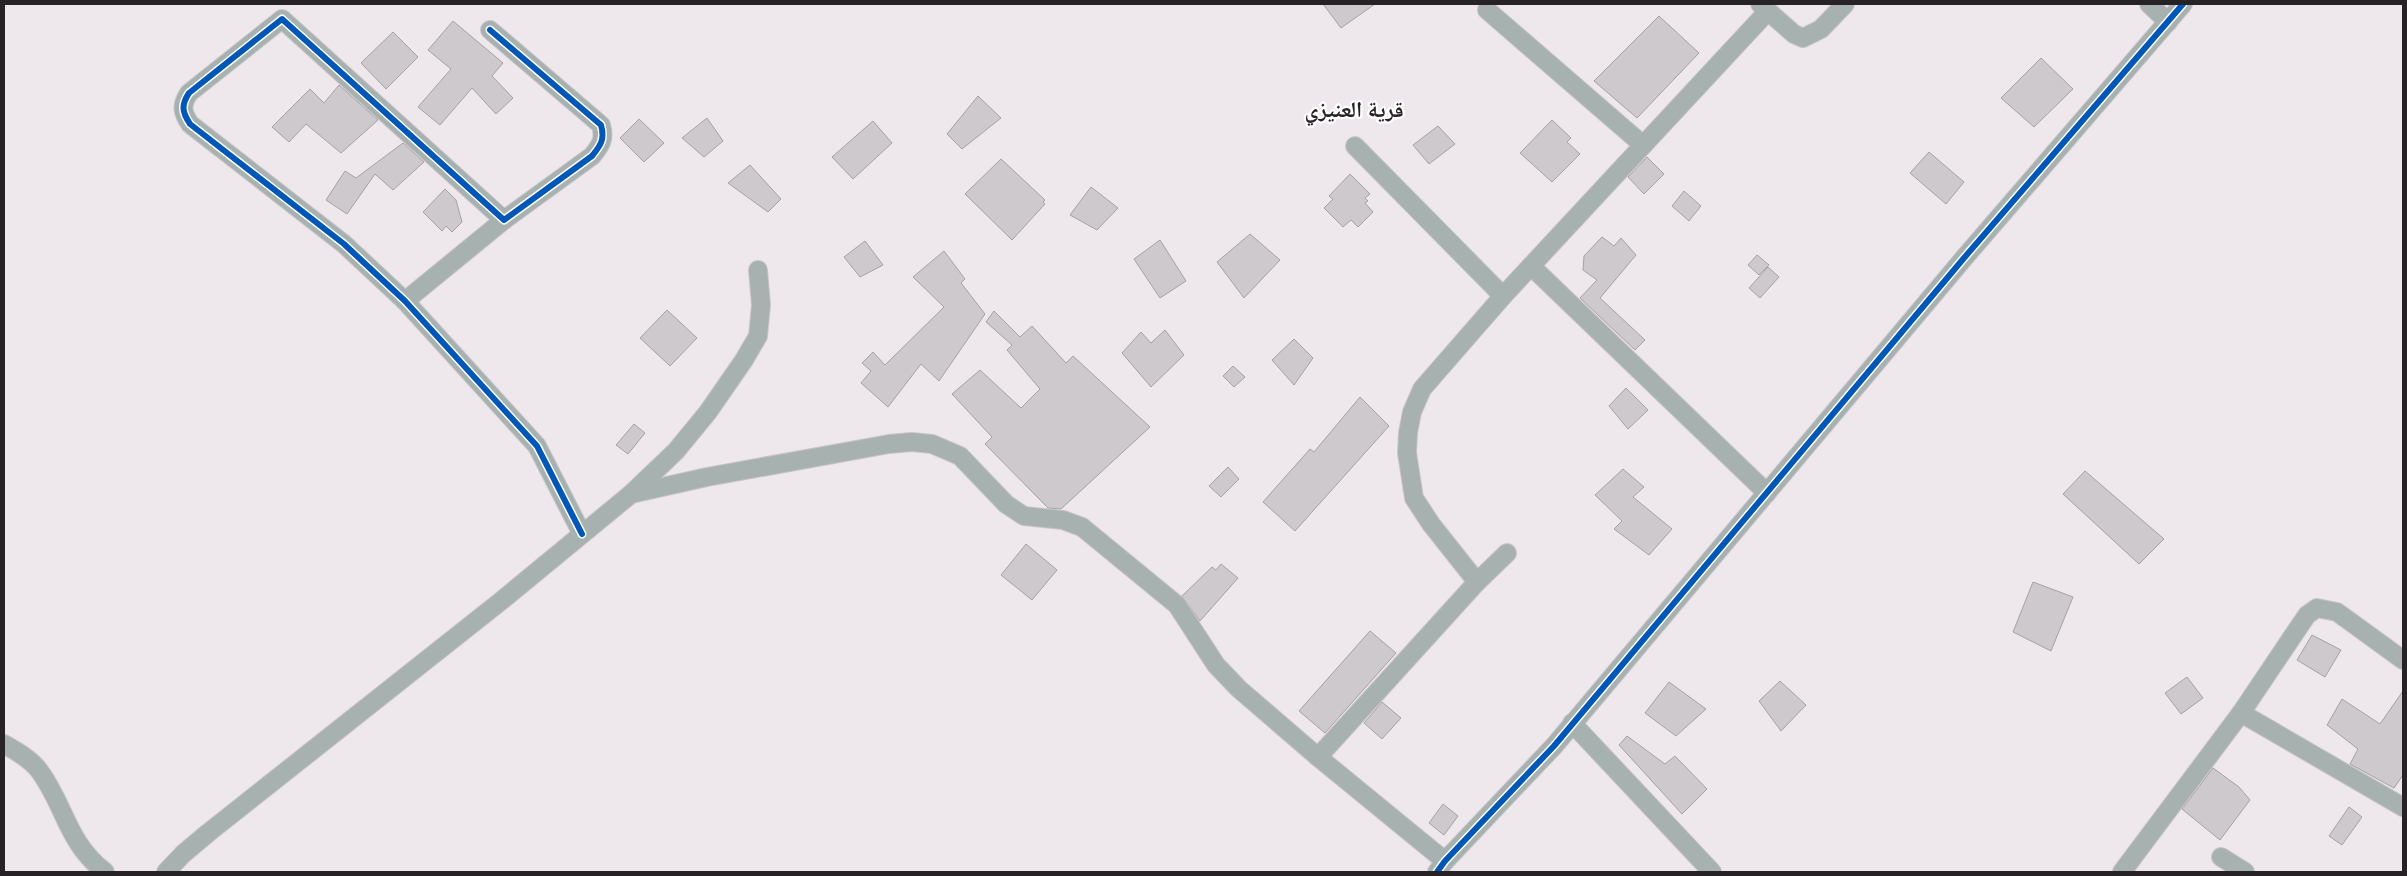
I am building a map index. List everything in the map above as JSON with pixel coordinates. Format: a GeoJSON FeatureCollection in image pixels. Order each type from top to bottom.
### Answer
{"type":"FeatureCollection","features":[{"type":"Feature","properties":{"kind":"street"},"geometry":{"type":"LineString","coordinates":[[1477,582],[1431,524],[1414,498],[1408,453],[1408,433],[1412,412],[1422,389],[1503,296],[1643,145],[1764,7],[1794,34],[1803,38],[1821,29],[1845,4]]}},
{"type":"Feature","properties":{"kind":"street"},"geometry":{"type":"LineString","coordinates":[[2149,4],[2168,22]]}},
{"type":"Feature","properties":{"kind":"street"},"geometry":{"type":"LineString","coordinates":[[631,494],[708,477],[889,444],[912,442],[932,444],[960,456],[1006,504],[1024,516],[1063,520],[1082,527],[1177,605],[1216,665],[1239,689],[1441,867],[1572,724],[1964,258],[2183,4]]}},
{"type":"Feature","properties":{"kind":"street"},"geometry":{"type":"LineString","coordinates":[[1487,10],[1643,145]]}},
{"type":"Feature","properties":{"kind":"street"},"geometry":{"type":"LineString","coordinates":[[504,220],[282,20],[189,93],[182,108],[190,124],[344,244],[405,301],[537,446],[582,534]]}},
{"type":"Feature","properties":{"kind":"street"},"geometry":{"type":"LineString","coordinates":[[405,301],[504,220],[592,156],[602,144],[604,135],[601,125],[490,30]]}},
{"type":"Feature","properties":{"kind":"street"},"geometry":{"type":"LineString","coordinates":[[1355,146],[1503,296]]}},
{"type":"Feature","properties":{"kind":"street"},"geometry":{"type":"LineString","coordinates":[[1531,266],[1767,493]]}},
{"type":"Feature","properties":{"kind":"street"},"geometry":{"type":"LineString","coordinates":[[166,872],[183,854],[208,833],[631,494],[676,451],[708,412],[758,336],[761,304],[758,270]]}},
{"type":"Feature","properties":{"kind":"street"},"geometry":{"type":"LineString","coordinates":[[1318,758],[1477,582],[1507,552]]}},
{"type":"Feature","properties":{"kind":"street"},"geometry":{"type":"LineString","coordinates":[[2122,872],[2241,713],[2307,615],[2317,608],[2337,612],[2403,660]]}},
{"type":"Feature","properties":{"kind":"street"},"geometry":{"type":"LineString","coordinates":[[2241,713],[2403,807]]}},
{"type":"Feature","properties":{"kind":"street"},"geometry":{"type":"LineString","coordinates":[[1572,724],[1712,872]]}},
{"type":"Feature","properties":{"kind":"street"},"geometry":{"type":"LineString","coordinates":[[4,744],[19,752],[37,768],[48,784],[72,835],[96,865],[106,872]]}},
{"type":"Feature","properties":{"kind":"street"},"geometry":{"type":"LineString","coordinates":[[2221,857],[2245,872]]}},
{"type":"Feature","properties":{"kind":"building"},"geometry":{"type":"Polygon","coordinates":[[[1323,4],[1375,4],[1341,28],[1323,4]]]}},
{"type":"Feature","properties":{"kind":"building"},"geometry":{"type":"Polygon","coordinates":[[[1659,16],[1699,53],[1637,118],[1594,81],[1659,16]]]}},
{"type":"Feature","properties":{"kind":"building"},"geometry":{"type":"Polygon","coordinates":[[[453,21],[503,63],[492,76],[513,98],[496,114],[472,88],[440,125],[418,107],[451,69],[428,50],[453,21]]]}},
{"type":"Feature","properties":{"kind":"building"},"geometry":{"type":"Polygon","coordinates":[[[393,32],[418,57],[386,89],[361,63],[393,32]]]}},
{"type":"Feature","properties":{"kind":"building"},"geometry":{"type":"Polygon","coordinates":[[[2041,58],[2073,89],[2034,127],[2001,98],[2041,58]]]}},
{"type":"Feature","properties":{"kind":"building"},"geometry":{"type":"Polygon","coordinates":[[[339,85],[378,120],[341,153],[306,124],[289,142],[272,127],[310,89],[324,103],[339,85]]]}},
{"type":"Feature","properties":{"kind":"building"},"geometry":{"type":"Polygon","coordinates":[[[978,96],[1001,118],[962,149],[947,134],[978,96]]]}},
{"type":"Feature","properties":{"kind":"building"},"geometry":{"type":"Polygon","coordinates":[[[707,118],[723,141],[704,157],[682,138],[707,118]]]}},
{"type":"Feature","properties":{"kind":"building"},"geometry":{"type":"Polygon","coordinates":[[[639,119],[664,143],[644,162],[620,138],[639,119]]]}},
{"type":"Feature","properties":{"kind":"building"},"geometry":{"type":"Polygon","coordinates":[[[1552,120],[1571,138],[1567,142],[1580,154],[1552,182],[1520,153],[1552,120]]]}},
{"type":"Feature","properties":{"kind":"building"},"geometry":{"type":"Polygon","coordinates":[[[873,121],[892,143],[853,179],[832,157],[873,121]]]}},
{"type":"Feature","properties":{"kind":"building"},"geometry":{"type":"Polygon","coordinates":[[[1438,126],[1455,144],[1429,164],[1413,145],[1438,126]]]}},
{"type":"Feature","properties":{"kind":"building"},"geometry":{"type":"Polygon","coordinates":[[[403,143],[424,162],[393,190],[375,174],[347,214],[326,200],[345,171],[356,178],[403,143]]]}},
{"type":"Feature","properties":{"kind":"building"},"geometry":{"type":"Polygon","coordinates":[[[1929,152],[1964,182],[1946,204],[1910,173],[1929,152]]]}},
{"type":"Feature","properties":{"kind":"building"},"geometry":{"type":"Polygon","coordinates":[[[1647,157],[1664,174],[1644,194],[1628,177],[1647,157]]]}},
{"type":"Feature","properties":{"kind":"building"},"geometry":{"type":"Polygon","coordinates":[[[1001,159],[1045,200],[1043,202],[1045,204],[1012,240],[965,194],[1001,159]]]}},
{"type":"Feature","properties":{"kind":"building"},"geometry":{"type":"Polygon","coordinates":[[[750,165],[781,199],[768,212],[728,183],[750,165]]]}},
{"type":"Feature","properties":{"kind":"building"},"geometry":{"type":"Polygon","coordinates":[[[1350,174],[1370,194],[1365,198],[1368,201],[1365,203],[1373,212],[1358,227],[1351,220],[1343,227],[1324,208],[1333,199],[1329,196],[1350,174]]]}},
{"type":"Feature","properties":{"kind":"building"},"geometry":{"type":"Polygon","coordinates":[[[1091,187],[1118,208],[1097,230],[1070,215],[1091,187]]]}},
{"type":"Feature","properties":{"kind":"building"},"geometry":{"type":"Polygon","coordinates":[[[445,189],[456,200],[462,222],[452,232],[446,226],[442,231],[423,212],[445,189]]]}},
{"type":"Feature","properties":{"kind":"building"},"geometry":{"type":"Polygon","coordinates":[[[1684,191],[1701,206],[1689,221],[1672,206],[1684,191]]]}},
{"type":"Feature","properties":{"kind":"building"},"geometry":{"type":"Polygon","coordinates":[[[1250,234],[1280,260],[1244,298],[1217,262],[1250,234]]]}},
{"type":"Feature","properties":{"kind":"building"},"geometry":{"type":"Polygon","coordinates":[[[1602,237],[1614,246],[1621,238],[1636,255],[1600,298],[1645,340],[1635,350],[1580,298],[1597,280],[1583,270],[1584,256],[1602,237]]]}},
{"type":"Feature","properties":{"kind":"building"},"geometry":{"type":"Polygon","coordinates":[[[1160,240],[1186,281],[1160,298],[1134,259],[1160,240]]]}},
{"type":"Feature","properties":{"kind":"building"},"geometry":{"type":"Polygon","coordinates":[[[865,241],[883,265],[860,277],[844,257],[865,241]]]}},
{"type":"Feature","properties":{"kind":"building"},"geometry":{"type":"Polygon","coordinates":[[[944,251],[965,279],[961,283],[985,314],[939,381],[921,364],[888,407],[861,383],[871,371],[862,363],[873,352],[885,365],[944,307],[913,277],[944,251]]]}},
{"type":"Feature","properties":{"kind":"building"},"geometry":{"type":"Polygon","coordinates":[[[1757,255],[1769,265],[1759,275],[1748,265],[1757,255]]]}},
{"type":"Feature","properties":{"kind":"building"},"geometry":{"type":"Polygon","coordinates":[[[1768,267],[1779,277],[1760,298],[1749,288],[1768,267]]]}},
{"type":"Feature","properties":{"kind":"building"},"geometry":{"type":"Polygon","coordinates":[[[667,310],[697,338],[670,366],[640,338],[667,310]]]}},
{"type":"Feature","properties":{"kind":"building"},"geometry":{"type":"Polygon","coordinates":[[[994,311],[1020,337],[1032,326],[1066,363],[1073,356],[1150,427],[1061,509],[1048,508],[985,444],[992,437],[952,394],[980,370],[1021,408],[1040,389],[1007,350],[1012,345],[986,322],[994,311]]]}},
{"type":"Feature","properties":{"kind":"building"},"geometry":{"type":"Polygon","coordinates":[[[1165,330],[1184,355],[1151,387],[1122,353],[1141,332],[1151,343],[1165,330]]]}},
{"type":"Feature","properties":{"kind":"building"},"geometry":{"type":"Polygon","coordinates":[[[1294,339],[1313,358],[1294,385],[1272,360],[1294,339]]]}},
{"type":"Feature","properties":{"kind":"building"},"geometry":{"type":"Polygon","coordinates":[[[1233,366],[1245,377],[1234,387],[1223,376],[1233,366]]]}},
{"type":"Feature","properties":{"kind":"building"},"geometry":{"type":"Polygon","coordinates":[[[1626,388],[1648,410],[1628,429],[1609,406],[1626,388]]]}},
{"type":"Feature","properties":{"kind":"building"},"geometry":{"type":"Polygon","coordinates":[[[1360,397],[1389,426],[1295,531],[1263,502],[1310,449],[1314,452],[1360,397]]]}},
{"type":"Feature","properties":{"kind":"building"},"geometry":{"type":"Polygon","coordinates":[[[634,424],[645,433],[628,454],[616,445],[634,424]]]}},
{"type":"Feature","properties":{"kind":"building"},"geometry":{"type":"Polygon","coordinates":[[[1228,467],[1239,479],[1221,497],[1209,486],[1228,467]]]}},
{"type":"Feature","properties":{"kind":"building"},"geometry":{"type":"Polygon","coordinates":[[[1623,469],[1644,487],[1633,497],[1672,529],[1649,555],[1614,529],[1622,521],[1595,495],[1623,469]]]}},
{"type":"Feature","properties":{"kind":"building"},"geometry":{"type":"Polygon","coordinates":[[[2085,471],[2164,539],[2139,564],[2063,494],[2085,471]]]}},
{"type":"Feature","properties":{"kind":"building"},"geometry":{"type":"Polygon","coordinates":[[[1026,544],[1057,570],[1032,600],[1001,575],[1026,544]]]}},
{"type":"Feature","properties":{"kind":"building"},"geometry":{"type":"Polygon","coordinates":[[[1221,564],[1238,578],[1200,621],[1182,596],[1212,567],[1216,570],[1221,564]]]}},
{"type":"Feature","properties":{"kind":"building"},"geometry":{"type":"Polygon","coordinates":[[[2033,582],[2073,597],[2051,651],[2013,632],[2033,582]]]}},
{"type":"Feature","properties":{"kind":"building"},"geometry":{"type":"Polygon","coordinates":[[[1370,631],[1396,653],[1325,733],[1299,711],[1370,631]]]}},
{"type":"Feature","properties":{"kind":"building"},"geometry":{"type":"Polygon","coordinates":[[[2312,635],[2341,650],[2325,677],[2297,660],[2312,635]]]}},
{"type":"Feature","properties":{"kind":"building"},"geometry":{"type":"Polygon","coordinates":[[[2187,677],[2203,698],[2181,714],[2165,693],[2187,677]]]}},
{"type":"Feature","properties":{"kind":"building"},"geometry":{"type":"Polygon","coordinates":[[[1780,681],[1806,705],[1781,731],[1759,701],[1780,681]]]}},
{"type":"Feature","properties":{"kind":"building"},"geometry":{"type":"Polygon","coordinates":[[[1669,682],[1706,709],[1676,736],[1645,713],[1669,682]]]}},
{"type":"Feature","properties":{"kind":"building"},"geometry":{"type":"Polygon","coordinates":[[[2403,691],[2403,775],[2394,788],[2350,764],[2358,749],[2327,725],[2342,699],[2380,724],[2403,691]]]}},
{"type":"Feature","properties":{"kind":"building"},"geometry":{"type":"Polygon","coordinates":[[[1382,702],[1401,718],[1382,739],[1364,723],[1382,702]]]}},
{"type":"Feature","properties":{"kind":"building"},"geometry":{"type":"Polygon","coordinates":[[[1627,736],[1665,764],[1675,756],[1707,789],[1682,814],[1619,745],[1627,736]]]}},
{"type":"Feature","properties":{"kind":"building"},"geometry":{"type":"Polygon","coordinates":[[[2213,768],[2239,787],[2250,800],[2220,840],[2182,809],[2213,768]]]}},
{"type":"Feature","properties":{"kind":"building"},"geometry":{"type":"Polygon","coordinates":[[[1443,804],[1458,816],[1444,835],[1429,823],[1443,804]]]}},
{"type":"Feature","properties":{"kind":"building"},"geometry":{"type":"Polygon","coordinates":[[[2349,807],[2362,817],[2342,845],[2329,836],[2349,807]]]}},
{"type":"Feature","properties":{"kind":"cycle path"},"geometry":{"type":"LineString","coordinates":[[1437,872],[1445,861],[1554,746],[1964,258],[2183,4]]}},
{"type":"Feature","properties":{"kind":"cycle path"},"geometry":{"type":"LineString","coordinates":[[490,30],[601,125],[603,134],[600,145],[592,156],[504,220],[282,19],[189,93],[185,101],[184,112],[190,124],[344,244],[405,301],[537,446],[582,534]]}},
{"type":"Feature","properties":{"kind":"district","name":"قرية العنيزي"},"geometry":{"type":"Point","coordinates":[1354,109]}}]}
